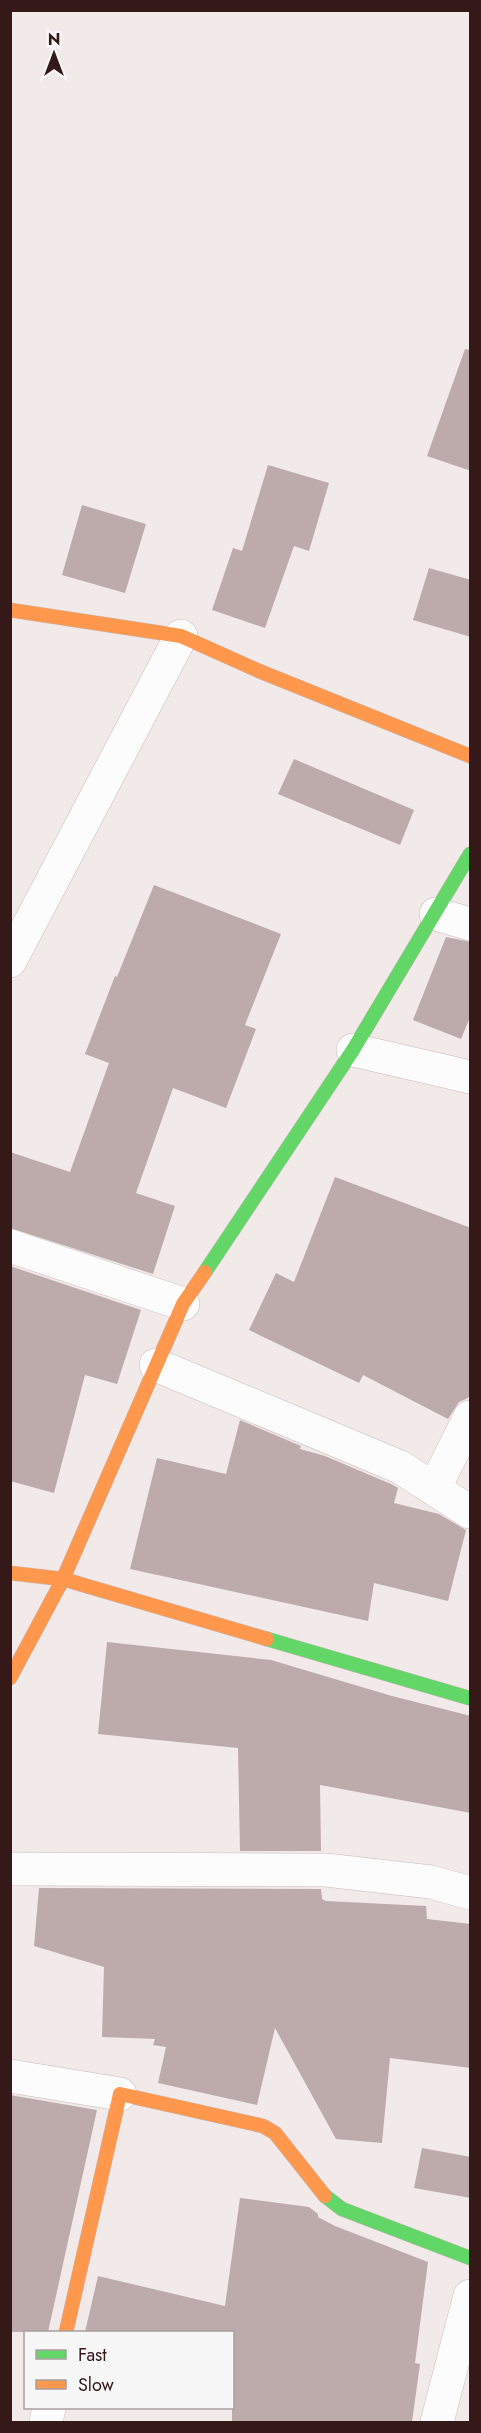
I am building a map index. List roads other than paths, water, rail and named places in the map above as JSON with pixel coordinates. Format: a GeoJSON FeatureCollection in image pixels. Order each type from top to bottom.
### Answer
{"type":"FeatureCollection","features":[{"type":"Feature","properties":{"kind":"street"},"geometry":{"type":"LineString","coordinates":[[10,610],[181,636],[259,671],[471,756]]}},
{"type":"Feature","properties":{"kind":"street"},"geometry":{"type":"LineString","coordinates":[[10,961],[181,636]]}},
{"type":"Feature","properties":{"kind":"street"},"geometry":{"type":"LineString","coordinates":[[10,1678],[63,1579],[183,1304],[353,1050],[471,854]]}},
{"type":"Feature","properties":{"kind":"street"},"geometry":{"type":"LineString","coordinates":[[435,914],[471,924]]}},
{"type":"Feature","properties":{"kind":"street"},"geometry":{"type":"LineString","coordinates":[[353,1050],[471,1077]]}},
{"type":"Feature","properties":{"kind":"street"},"geometry":{"type":"LineString","coordinates":[[10,1246],[183,1304]]}},
{"type":"Feature","properties":{"kind":"street"},"geometry":{"type":"LineString","coordinates":[[156,1365],[400,1467],[471,1512]]}},
{"type":"Feature","properties":{"kind":"street"},"geometry":{"type":"LineString","coordinates":[[434,1489],[471,1417]]}},
{"type":"Feature","properties":{"kind":"street"},"geometry":{"type":"LineString","coordinates":[[10,1573],[63,1579],[469,1698]]}},
{"type":"Feature","properties":{"kind":"street"},"geometry":{"type":"LineString","coordinates":[[10,1869],[326,1870],[431,1882],[471,1893]]}},
{"type":"Feature","properties":{"kind":"street"},"geometry":{"type":"LineString","coordinates":[[10,2076],[120,2094],[263,2126],[275,2133],[320,2192],[342,2209],[471,2258]]}},
{"type":"Feature","properties":{"kind":"street"},"geometry":{"type":"LineString","coordinates":[[66,2331],[120,2094]]}},
{"type":"Feature","properties":{"kind":"street"},"geometry":{"type":"LineString","coordinates":[[436,2422],[471,2296]]}}]}
